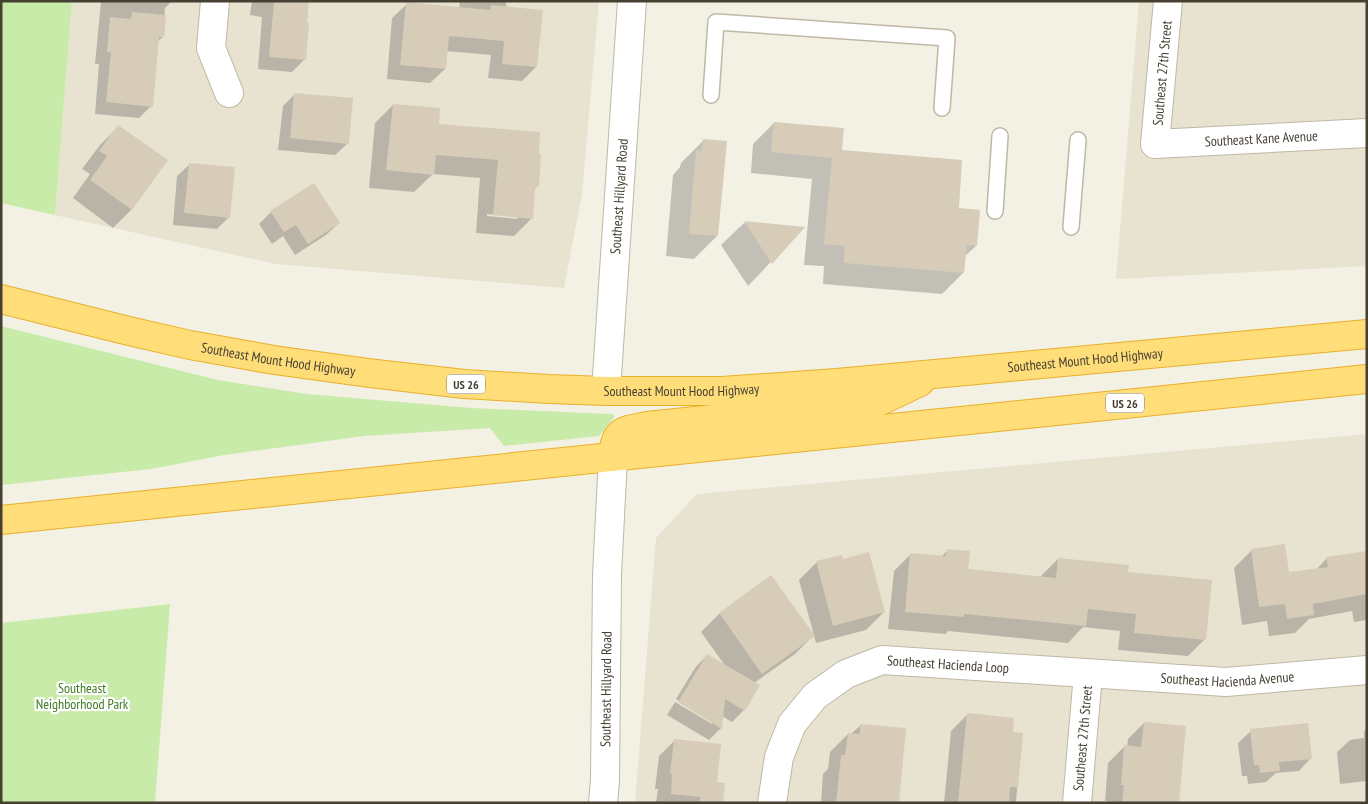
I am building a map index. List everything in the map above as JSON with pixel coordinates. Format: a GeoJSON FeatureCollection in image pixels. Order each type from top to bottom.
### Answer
{"type":"FeatureCollection","features":[{"type":"Feature","properties":{"kind":"highway","name":"Southeast Mount Hood Highway"},"geometry":{"type":"LineString","coordinates":[[1,300],[172,341],[274,360],[464,384],[606,391],[722,391],[837,383],[1367,334]]}},
{"type":"Feature","properties":{"kind":"highway"},"geometry":{"type":"LineString","coordinates":[[613,457],[614,444],[618,435],[628,430],[647,426],[878,402],[937,374]]}},
{"type":"Feature","properties":{"kind":"highway","name":"US 26"},"geometry":{"type":"LineString","coordinates":[[1,520],[1367,379]]}},
{"type":"Feature","properties":{"kind":"street"},"geometry":{"type":"LineString","coordinates":[[215,1],[211,48],[229,93]]}},
{"type":"Feature","properties":{"kind":"street","name":"Southeast Hillyard Road"},"geometry":{"type":"LineString","coordinates":[[606,391],[632,1]]}},
{"type":"Feature","properties":{"kind":"street","name":"Southeast 27th Street"},"geometry":{"type":"LineString","coordinates":[[1155,144],[1168,1]]}},
{"type":"Feature","properties":{"kind":"street","name":"Southeast Kane Avenue"},"geometry":{"type":"LineString","coordinates":[[1155,144],[1367,133]]}},
{"type":"Feature","properties":{"kind":"street","name":"Southeast Hillyard Road"},"geometry":{"type":"LineString","coordinates":[[604,803],[607,575],[613,457]]}},
{"type":"Feature","properties":{"kind":"street","name":"Southeast Hacienda Loop"},"geometry":{"type":"LineString","coordinates":[[772,803],[779,757],[792,724],[815,696],[846,674],[882,660],[1088,674]]}},
{"type":"Feature","properties":{"kind":"street","name":"Southeast Hacienda Avenue"},"geometry":{"type":"LineString","coordinates":[[1088,674],[1226,682],[1367,670]]}},
{"type":"Feature","properties":{"kind":"street","name":"Southeast 27th Street"},"geometry":{"type":"LineString","coordinates":[[1078,803],[1088,674]]}},
{"type":"Feature","properties":{"kind":"lane"},"geometry":{"type":"LineString","coordinates":[[711,95],[716,22],[946,38],[942,108]]}},
{"type":"Feature","properties":{"kind":"lane"},"geometry":{"type":"LineString","coordinates":[[995,211],[1000,136]]}},
{"type":"Feature","properties":{"kind":"lane"},"geometry":{"type":"LineString","coordinates":[[1071,226],[1078,140]]}},
{"type":"Feature","properties":{"kind":"shaded area"},"geometry":{"type":"Polygon","coordinates":[[[72,1],[599,1],[582,194],[564,288],[276,264],[55,215],[72,1]]]}},
{"type":"Feature","properties":{"kind":"shaded area"},"geometry":{"type":"Polygon","coordinates":[[[1139,1],[1367,1],[1367,266],[1116,279],[1139,1]]]}},
{"type":"Feature","properties":{"kind":"shaded area"},"geometry":{"type":"Polygon","coordinates":[[[1367,434],[1367,803],[635,803],[656,538],[697,494],[1367,434]]]}},
{"type":"Feature","properties":{"kind":"green space"},"geometry":{"type":"Polygon","coordinates":[[[1,1],[72,1],[55,215],[1,203],[1,1]]]}},
{"type":"Feature","properties":{"kind":"green space"},"geometry":{"type":"Polygon","coordinates":[[[1,326],[218,380],[307,394],[471,408],[613,414],[614,417],[599,436],[504,446],[490,428],[364,436],[224,455],[151,469],[1,485],[1,326]]]}},
{"type":"Feature","properties":{"kind":"green space","name":"Southeast Neighborhood Park"},"geometry":{"type":"Polygon","coordinates":[[[170,604],[155,803],[1,803],[1,623],[170,604]]]}},
{"type":"Feature","properties":{"kind":"building"},"geometry":{"type":"Polygon","coordinates":[[[274,1],[309,1],[306,60],[269,57],[274,1]]]}},
{"type":"Feature","properties":{"kind":"building"},"geometry":{"type":"Polygon","coordinates":[[[406,2],[490,10],[491,5],[543,10],[537,67],[502,64],[504,41],[449,36],[446,69],[400,65],[406,2]]]}},
{"type":"Feature","properties":{"kind":"building"},"geometry":{"type":"Polygon","coordinates":[[[132,12],[166,15],[164,37],[159,37],[153,107],[106,102],[111,52],[107,52],[110,17],[131,19],[132,12]]]}},
{"type":"Feature","properties":{"kind":"building"},"geometry":{"type":"Polygon","coordinates":[[[294,93],[353,98],[349,144],[290,138],[294,93]]]}},
{"type":"Feature","properties":{"kind":"building"},"geometry":{"type":"Polygon","coordinates":[[[393,104],[440,108],[439,124],[540,132],[539,187],[535,187],[533,219],[493,215],[498,160],[436,155],[434,175],[386,170],[393,104]]]}},
{"type":"Feature","properties":{"kind":"building"},"geometry":{"type":"Polygon","coordinates":[[[774,122],[844,128],[842,150],[962,160],[959,208],[980,210],[977,246],[967,245],[964,273],[844,263],[845,246],[824,244],[832,158],[771,152],[774,122]]]}},
{"type":"Feature","properties":{"kind":"building"},"geometry":{"type":"Polygon","coordinates":[[[118,125],[168,160],[132,210],[90,180],[107,156],[99,151],[118,125]]]}},
{"type":"Feature","properties":{"kind":"building"},"geometry":{"type":"Polygon","coordinates":[[[703,139],[727,141],[718,236],[689,234],[696,150],[702,151],[703,139]]]}},
{"type":"Feature","properties":{"kind":"building"},"geometry":{"type":"Polygon","coordinates":[[[189,163],[235,167],[230,218],[184,213],[189,163]]]}},
{"type":"Feature","properties":{"kind":"building"},"geometry":{"type":"Polygon","coordinates":[[[314,183],[340,223],[308,244],[296,225],[284,232],[270,211],[314,183]]]}},
{"type":"Feature","properties":{"kind":"building"},"geometry":{"type":"Polygon","coordinates":[[[744,221],[805,227],[772,264],[744,221]]]}},
{"type":"Feature","properties":{"kind":"building"},"geometry":{"type":"Polygon","coordinates":[[[1285,544],[1289,572],[1328,567],[1326,557],[1367,551],[1367,594],[1313,604],[1314,615],[1287,619],[1285,604],[1259,607],[1251,549],[1285,544]]]}},
{"type":"Feature","properties":{"kind":"building"},"geometry":{"type":"Polygon","coordinates":[[[947,549],[970,551],[968,569],[1056,578],[1058,558],[1129,565],[1128,572],[1212,580],[1206,640],[1134,633],[1136,614],[1088,609],[1086,626],[964,614],[964,617],[905,612],[910,553],[946,556],[947,549]]]}},
{"type":"Feature","properties":{"kind":"building"},"geometry":{"type":"Polygon","coordinates":[[[869,552],[885,612],[833,626],[816,561],[842,555],[843,559],[869,552]]]}},
{"type":"Feature","properties":{"kind":"building"},"geometry":{"type":"Polygon","coordinates":[[[771,575],[815,636],[762,674],[719,613],[771,575]]]}},
{"type":"Feature","properties":{"kind":"building"},"geometry":{"type":"Polygon","coordinates":[[[707,654],[760,685],[745,711],[725,699],[722,729],[678,702],[707,654]]]}},
{"type":"Feature","properties":{"kind":"building"},"geometry":{"type":"Polygon","coordinates":[[[967,713],[1014,718],[1013,732],[1023,733],[1018,787],[1010,787],[1009,803],[958,803],[967,713]]]}},
{"type":"Feature","properties":{"kind":"building"},"geometry":{"type":"Polygon","coordinates":[[[1144,722],[1186,726],[1179,803],[1122,803],[1124,785],[1121,785],[1124,745],[1141,747],[1144,722]]]}},
{"type":"Feature","properties":{"kind":"building"},"geometry":{"type":"Polygon","coordinates":[[[1308,723],[1312,759],[1279,762],[1280,771],[1260,773],[1259,765],[1254,765],[1250,729],[1308,723]]]}},
{"type":"Feature","properties":{"kind":"building"},"geometry":{"type":"Polygon","coordinates":[[[860,724],[906,728],[899,803],[836,803],[841,755],[845,755],[848,733],[860,734],[860,724]]]}},
{"type":"Feature","properties":{"kind":"building"},"geometry":{"type":"Polygon","coordinates":[[[674,739],[721,744],[717,782],[725,783],[723,803],[700,803],[700,797],[671,794],[672,774],[670,774],[674,739]]]}}]}
